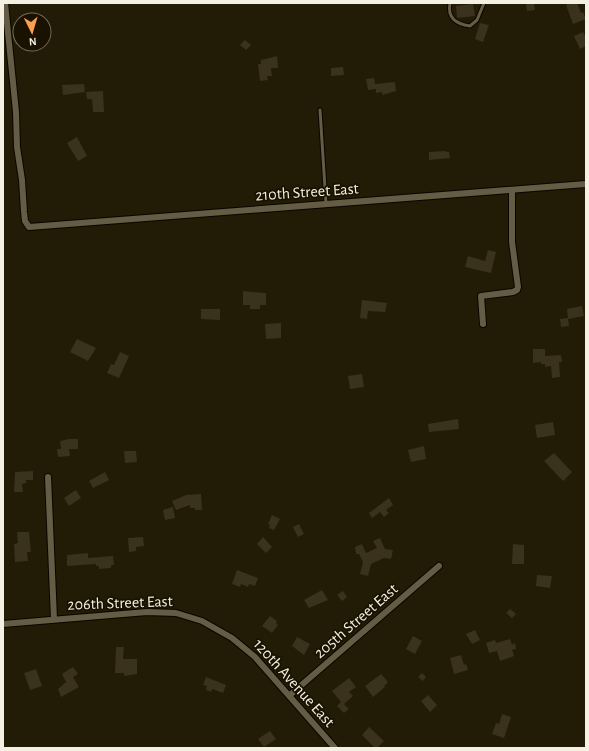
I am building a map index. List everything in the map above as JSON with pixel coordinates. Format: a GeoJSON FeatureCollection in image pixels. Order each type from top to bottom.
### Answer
{"type":"FeatureCollection","features":[{"type":"Feature","properties":{"kind":"street","name":"210th Street East"},"geometry":{"type":"LineString","coordinates":[[5,3],[16,112],[17,147],[22,180],[25,221],[29,227],[586,184]]}},
{"type":"Feature","properties":{"kind":"street"},"geometry":{"type":"LineString","coordinates":[[483,324],[481,296],[513,292],[517,290],[518,287],[512,242],[512,190]]}},
{"type":"Feature","properties":{"kind":"street"},"geometry":{"type":"LineString","coordinates":[[48,477],[54,619]]}},
{"type":"Feature","properties":{"kind":"street","name":"205th Street East"},"geometry":{"type":"LineString","coordinates":[[290,695],[439,566]]}},
{"type":"Feature","properties":{"kind":"street","name":"206th Street East"},"geometry":{"type":"LineString","coordinates":[[3,624],[54,619],[166,612],[202,621],[232,638]]}},
{"type":"Feature","properties":{"kind":"street","name":"120th Avenue East"},"geometry":{"type":"LineString","coordinates":[[232,638],[255,657],[290,695],[334,748]]}},
{"type":"Feature","properties":{"kind":"lane"},"geometry":{"type":"LineString","coordinates":[[450,3],[449,10],[453,20],[459,24],[470,26],[477,20],[484,3]]}},
{"type":"Feature","properties":{"kind":"lane"},"geometry":{"type":"LineString","coordinates":[[320,110],[326,204]]}},
{"type":"Feature","properties":{"kind":"building"},"geometry":{"type":"Polygon","coordinates":[[[526,3],[534,3],[535,10],[527,11],[526,3]]]}},
{"type":"Feature","properties":{"kind":"building"},"geometry":{"type":"Polygon","coordinates":[[[570,3],[577,3],[581,13],[583,12],[586,19],[573,24],[566,5],[570,3]]]}},
{"type":"Feature","properties":{"kind":"building"},"geometry":{"type":"Polygon","coordinates":[[[473,4],[475,16],[457,18],[456,6],[473,4]]]}},
{"type":"Feature","properties":{"kind":"building"},"geometry":{"type":"Polygon","coordinates":[[[480,23],[489,25],[483,42],[475,39],[480,23]]]}},
{"type":"Feature","properties":{"kind":"building"},"geometry":{"type":"Polygon","coordinates":[[[583,32],[586,38],[586,46],[580,49],[574,36],[583,32]]]}},
{"type":"Feature","properties":{"kind":"building"},"geometry":{"type":"Polygon","coordinates":[[[245,40],[251,45],[246,50],[240,45],[245,40]]]}},
{"type":"Feature","properties":{"kind":"building"},"geometry":{"type":"Polygon","coordinates":[[[277,56],[278,68],[271,68],[272,76],[267,76],[268,80],[260,81],[258,64],[261,64],[261,60],[277,56]]]}},
{"type":"Feature","properties":{"kind":"building"},"geometry":{"type":"Polygon","coordinates":[[[343,67],[344,75],[331,76],[331,68],[343,67]]]}},
{"type":"Feature","properties":{"kind":"building"},"geometry":{"type":"Polygon","coordinates":[[[374,78],[375,84],[395,82],[396,91],[382,95],[382,92],[376,93],[376,89],[368,90],[366,79],[374,78]]]}},
{"type":"Feature","properties":{"kind":"building"},"geometry":{"type":"Polygon","coordinates":[[[84,84],[85,92],[63,95],[62,85],[84,84]]]}},
{"type":"Feature","properties":{"kind":"building"},"geometry":{"type":"Polygon","coordinates":[[[103,91],[104,112],[93,112],[92,99],[87,99],[86,92],[103,91]]]}},
{"type":"Feature","properties":{"kind":"building"},"geometry":{"type":"Polygon","coordinates":[[[77,137],[87,156],[78,161],[67,143],[77,137]]]}},
{"type":"Feature","properties":{"kind":"building"},"geometry":{"type":"Polygon","coordinates":[[[429,152],[449,152],[450,158],[429,160],[429,152]]]}},
{"type":"Feature","properties":{"kind":"building"},"geometry":{"type":"Polygon","coordinates":[[[488,250],[496,252],[491,273],[465,267],[468,256],[485,261],[488,250]]]}},
{"type":"Feature","properties":{"kind":"building"},"geometry":{"type":"Polygon","coordinates":[[[243,291],[266,293],[266,305],[260,305],[260,309],[250,309],[250,305],[243,305],[243,291]]]}},
{"type":"Feature","properties":{"kind":"building"},"geometry":{"type":"Polygon","coordinates":[[[362,300],[387,303],[385,312],[368,311],[367,319],[360,318],[362,300]]]}},
{"type":"Feature","properties":{"kind":"building"},"geometry":{"type":"Polygon","coordinates":[[[582,306],[584,316],[568,319],[567,309],[582,306]]]}},
{"type":"Feature","properties":{"kind":"building"},"geometry":{"type":"Polygon","coordinates":[[[201,309],[220,309],[220,320],[201,319],[201,309]]]}},
{"type":"Feature","properties":{"kind":"building"},"geometry":{"type":"Polygon","coordinates":[[[568,318],[569,326],[561,327],[560,319],[568,318]]]}},
{"type":"Feature","properties":{"kind":"building"},"geometry":{"type":"Polygon","coordinates":[[[281,323],[281,338],[266,339],[265,324],[281,323]]]}},
{"type":"Feature","properties":{"kind":"building"},"geometry":{"type":"Polygon","coordinates":[[[77,339],[96,348],[88,361],[70,352],[77,339]]]}},
{"type":"Feature","properties":{"kind":"building"},"geometry":{"type":"Polygon","coordinates":[[[533,349],[545,349],[545,356],[561,355],[562,362],[559,362],[560,377],[552,378],[551,366],[545,367],[545,364],[541,364],[541,362],[533,363],[533,349]]]}},
{"type":"Feature","properties":{"kind":"building"},"geometry":{"type":"Polygon","coordinates":[[[120,352],[129,356],[119,378],[107,373],[111,364],[114,365],[120,352]]]}},
{"type":"Feature","properties":{"kind":"building"},"geometry":{"type":"Polygon","coordinates":[[[362,374],[364,387],[350,389],[348,376],[362,374]]]}},
{"type":"Feature","properties":{"kind":"building"},"geometry":{"type":"Polygon","coordinates":[[[458,419],[459,429],[429,432],[428,424],[458,419]]]}},
{"type":"Feature","properties":{"kind":"building"},"geometry":{"type":"Polygon","coordinates":[[[553,422],[555,435],[537,438],[535,425],[553,422]]]}},
{"type":"Feature","properties":{"kind":"building"},"geometry":{"type":"Polygon","coordinates":[[[78,439],[78,449],[69,449],[70,456],[58,457],[57,449],[61,449],[60,441],[78,439]]]}},
{"type":"Feature","properties":{"kind":"building"},"geometry":{"type":"Polygon","coordinates":[[[424,446],[426,459],[411,462],[408,450],[424,446]]]}},
{"type":"Feature","properties":{"kind":"building"},"geometry":{"type":"Polygon","coordinates":[[[124,451],[136,451],[137,462],[125,463],[124,451]]]}},
{"type":"Feature","properties":{"kind":"building"},"geometry":{"type":"Polygon","coordinates":[[[554,453],[572,472],[563,481],[544,461],[554,453]]]}},
{"type":"Feature","properties":{"kind":"building"},"geometry":{"type":"Polygon","coordinates":[[[33,471],[33,480],[26,480],[26,483],[22,484],[23,492],[14,492],[15,472],[33,471]]]}},
{"type":"Feature","properties":{"kind":"building"},"geometry":{"type":"Polygon","coordinates":[[[105,472],[109,480],[93,488],[89,481],[105,472]]]}},
{"type":"Feature","properties":{"kind":"building"},"geometry":{"type":"Polygon","coordinates":[[[76,490],[81,498],[69,506],[64,498],[76,490]]]}},
{"type":"Feature","properties":{"kind":"building"},"geometry":{"type":"Polygon","coordinates":[[[201,494],[202,510],[190,508],[190,505],[176,510],[172,501],[186,495],[201,494]]]}},
{"type":"Feature","properties":{"kind":"building"},"geometry":{"type":"Polygon","coordinates":[[[389,498],[393,505],[386,510],[389,513],[384,517],[380,512],[372,518],[369,513],[389,498]]]}},
{"type":"Feature","properties":{"kind":"building"},"geometry":{"type":"Polygon","coordinates":[[[173,507],[175,518],[165,520],[163,510],[173,507]]]}},
{"type":"Feature","properties":{"kind":"building"},"geometry":{"type":"Polygon","coordinates":[[[272,515],[280,519],[274,530],[269,528],[270,525],[268,524],[272,515]]]}},
{"type":"Feature","properties":{"kind":"building"},"geometry":{"type":"Polygon","coordinates":[[[299,524],[304,534],[298,537],[293,527],[299,524]]]}},
{"type":"Feature","properties":{"kind":"building"},"geometry":{"type":"Polygon","coordinates":[[[17,532],[29,532],[31,552],[27,552],[28,561],[15,562],[14,544],[18,543],[17,532]]]}},
{"type":"Feature","properties":{"kind":"building"},"geometry":{"type":"Polygon","coordinates":[[[143,537],[144,546],[136,547],[136,551],[129,552],[128,538],[143,537]]]}},
{"type":"Feature","properties":{"kind":"building"},"geometry":{"type":"Polygon","coordinates":[[[263,537],[272,547],[266,553],[257,544],[263,537]]]}},
{"type":"Feature","properties":{"kind":"building"},"geometry":{"type":"Polygon","coordinates":[[[380,538],[385,549],[393,550],[391,559],[384,558],[371,564],[368,576],[360,574],[363,562],[359,554],[356,554],[355,547],[362,544],[366,553],[377,548],[373,541],[380,538]]]}},
{"type":"Feature","properties":{"kind":"building"},"geometry":{"type":"Polygon","coordinates":[[[513,544],[524,545],[524,564],[512,564],[513,544]]]}},
{"type":"Feature","properties":{"kind":"building"},"geometry":{"type":"Polygon","coordinates":[[[88,553],[88,558],[113,556],[114,565],[111,565],[111,568],[99,569],[99,566],[96,566],[96,564],[67,566],[67,555],[88,553]]]}},
{"type":"Feature","properties":{"kind":"building"},"geometry":{"type":"Polygon","coordinates":[[[237,570],[258,578],[255,586],[249,584],[248,587],[241,584],[240,587],[232,584],[237,570]]]}},
{"type":"Feature","properties":{"kind":"building"},"geometry":{"type":"Polygon","coordinates":[[[537,575],[552,576],[550,588],[536,586],[537,575]]]}},
{"type":"Feature","properties":{"kind":"building"},"geometry":{"type":"Polygon","coordinates":[[[322,590],[328,600],[309,608],[304,600],[322,590]]]}},
{"type":"Feature","properties":{"kind":"building"},"geometry":{"type":"Polygon","coordinates":[[[343,591],[347,597],[342,601],[337,595],[343,591]]]}},
{"type":"Feature","properties":{"kind":"building"},"geometry":{"type":"Polygon","coordinates":[[[510,609],[516,614],[512,618],[506,613],[510,609]]]}},
{"type":"Feature","properties":{"kind":"building"},"geometry":{"type":"Polygon","coordinates":[[[270,616],[277,621],[276,623],[278,625],[272,633],[262,626],[270,616]]]}},
{"type":"Feature","properties":{"kind":"building"},"geometry":{"type":"Polygon","coordinates":[[[475,630],[480,640],[472,644],[466,634],[475,630]]]}},
{"type":"Feature","properties":{"kind":"building"},"geometry":{"type":"Polygon","coordinates":[[[413,636],[422,641],[415,654],[406,649],[413,636]]]}},
{"type":"Feature","properties":{"kind":"building"},"geometry":{"type":"Polygon","coordinates":[[[297,637],[310,644],[304,655],[292,646],[297,637]]]}},
{"type":"Feature","properties":{"kind":"building"},"geometry":{"type":"Polygon","coordinates":[[[510,639],[512,645],[515,643],[516,649],[512,650],[514,656],[500,661],[497,651],[489,653],[486,643],[495,640],[496,643],[510,639]]]}},
{"type":"Feature","properties":{"kind":"building"},"geometry":{"type":"Polygon","coordinates":[[[116,647],[124,647],[123,659],[137,659],[137,674],[124,676],[124,673],[115,673],[116,647]]]}},
{"type":"Feature","properties":{"kind":"building"},"geometry":{"type":"Polygon","coordinates":[[[461,655],[464,665],[466,664],[468,670],[454,674],[450,658],[461,655]]]}},
{"type":"Feature","properties":{"kind":"building"},"geometry":{"type":"Polygon","coordinates":[[[73,667],[78,674],[73,677],[79,687],[61,697],[58,689],[66,682],[62,674],[73,667]]]}},
{"type":"Feature","properties":{"kind":"building"},"geometry":{"type":"Polygon","coordinates":[[[36,669],[42,686],[30,690],[24,673],[36,669]]]}},
{"type":"Feature","properties":{"kind":"building"},"geometry":{"type":"Polygon","coordinates":[[[422,673],[426,677],[423,681],[418,677],[422,673]]]}},
{"type":"Feature","properties":{"kind":"building"},"geometry":{"type":"Polygon","coordinates":[[[381,674],[388,682],[384,686],[385,687],[373,697],[365,686],[381,674]]]}},
{"type":"Feature","properties":{"kind":"building"},"geometry":{"type":"Polygon","coordinates":[[[206,677],[226,685],[223,693],[212,689],[211,692],[206,690],[207,686],[203,685],[206,677]]]}},
{"type":"Feature","properties":{"kind":"building"},"geometry":{"type":"Polygon","coordinates":[[[349,678],[356,687],[349,692],[353,696],[344,704],[349,709],[344,713],[337,706],[341,702],[332,691],[349,678]]]}},
{"type":"Feature","properties":{"kind":"building"},"geometry":{"type":"Polygon","coordinates":[[[428,695],[437,705],[430,712],[421,701],[428,695]]]}},
{"type":"Feature","properties":{"kind":"building"},"geometry":{"type":"Polygon","coordinates":[[[502,714],[511,717],[504,738],[492,734],[496,723],[499,724],[502,714]]]}},
{"type":"Feature","properties":{"kind":"building"},"geometry":{"type":"Polygon","coordinates":[[[369,727],[384,741],[377,748],[375,748],[362,735],[369,727]]]}},
{"type":"Feature","properties":{"kind":"building"},"geometry":{"type":"Polygon","coordinates":[[[270,731],[276,739],[264,747],[258,739],[270,731]]]}}]}
